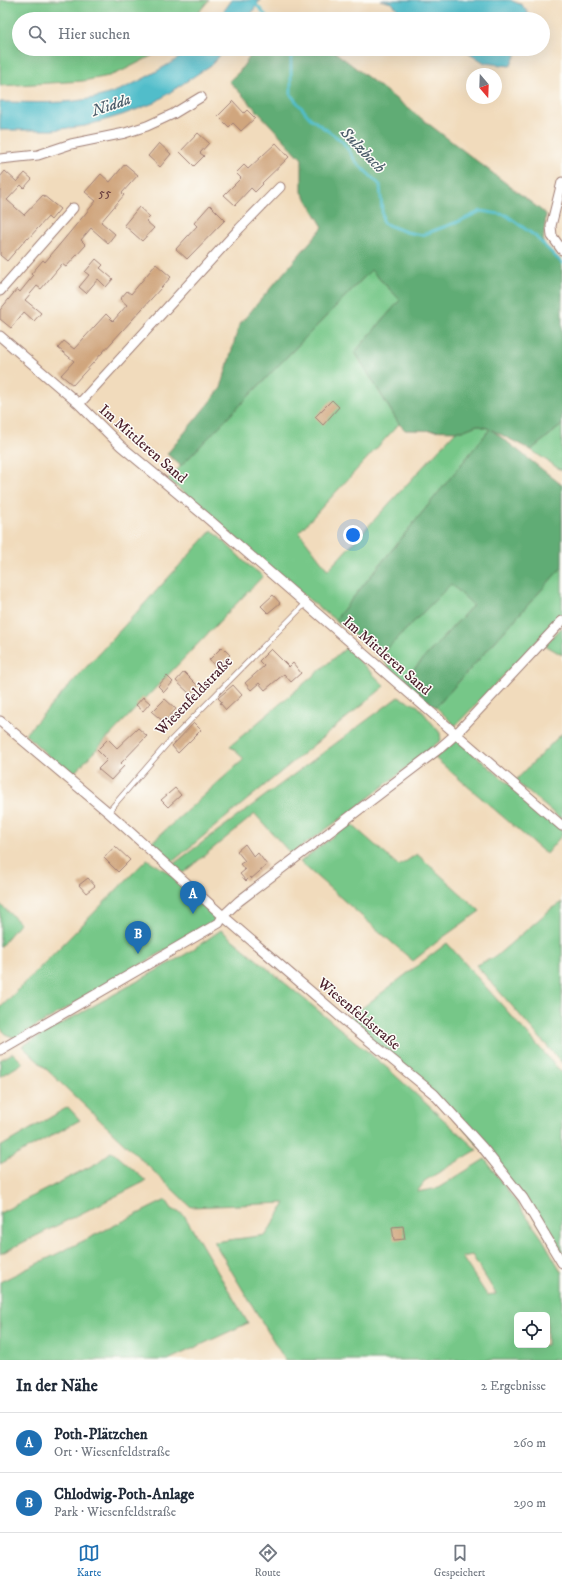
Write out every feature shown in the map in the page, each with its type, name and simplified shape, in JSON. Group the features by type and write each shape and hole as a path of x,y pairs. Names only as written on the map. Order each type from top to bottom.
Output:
{"street":[{"path":"0,159 38,155 71,144 125,133 147,126 173,114 201,96"},
{"path":"562,182 551,226 552,236 562,250"},
{"name":"Im Mittleren Sand","path":"79,404 240,228 280,187"},
{"path":"0,292 73,208"},
{"name":"Im Mittleren Sand","path":"0,336 79,404 121,446 210,520 562,826"},
{"path":"0,1050 219,923 223,916 239,901 440,748 456,734 562,621"},
{"name":"Wiesenfeldstraße","path":"0,721 108,812 223,916 345,1021 434,1094 483,1148 523,1198 562,1263"}],"lane":[{"name":"Wiesenfeldstraße","path":"108,812 167,744 305,604"}],"green space":[{"path":"0,0 209,0 199,12 12,12 12,56 151,56 109,76 83,81 0,86"},
{"path":"250,56 340,56 546,214 543,244 562,265 562,425 531,450 492,430 562,485 562,567 436,707 401,683 473,605 451,584 380,656 335,620 490,429 477,425 462,431 405,430 399,424 355,352 400,300 371,270 181,466 167,454 221,388 239,325 323,227 302,192 302,159 229,81 239,72"},
{"path":"371,270 400,300 355,352 399,424 299,532 328,570 456,431 462,431 477,425 490,429 335,620 267,566 168,479"},
{"path":"562,425 562,471 531,450"},
{"path":"212,530 247,564 263,576 72,775 54,761 25,734"},
{"path":"562,567 562,615 455,726 436,707"},
{"path":"451,583 474,604 401,683 380,656"},
{"path":"562,627 562,655 545,645"},
{"path":"346,648 385,686 172,862 172,865 151,843 244,759 230,746"},
{"path":"398,697 418,706 440,733 441,740 356,808 291,854 255,814 183,873 172,865"},
{"path":"562,733 562,820 515,781"},
{"path":"457,740 562,829 562,835 546,854 435,758"},
{"path":"350,823 399,866 417,854 480,911 413,961 300,862"},
{"path":"147,859 183,882 218,914 217,920 16,1038 7,1035 0,1028 0,1008"},
{"path":"562,902 562,1063 476,965 495,957 552,908"},
{"path":"0,904 20,923 0,947"},
{"path":"221,930 385,1066 477,1150 426,1180 417,1192 438,1188 485,1159 542,1238 562,1273 562,1360 285,1360 214,1242 266,1235 285,1203 191,1207 22,1046 186,954","holes":["472,1255 496,1294 487,1295 462,1257"]},
{"path":"447,943 562,1073 562,1263 523,1198 434,1094 345,1021"},
{"path":"13,1053 23,1063 0,1077 0,1060"},
{"path":"68,1107 80,1120 0,1164 0,1147"},
{"path":"112,1151 146,1181 0,1254 0,1213 97,1163"},
{"path":"166,1200 172,1209 184,1215 248,1323 168,1360 0,1360 0,1282"}],"water":[{"path":"232,0 260,0 252,12 223,12"},
{"path":"380,0 510,0 522,5 527,12 400,12 392,3"},
{"name":"Nidda","path":"182,56 219,56 211,65 154,103 122,115 85,126 53,130 0,130 0,102 37,103 86,100 110,94 133,84"},
{"path":"474,56 515,56 510,66 485,63"}],"building":[{"path":"233,101 244,113 247,110 255,118 241,131 233,123 229,127 218,116"},
{"path":"198,133 209,143 200,153 204,156 194,166 180,152"},
{"path":"159,143 171,154 160,167 148,156"},
{"path":"276,143 289,157 262,183 263,184 255,192 251,188 235,205 224,195 241,178 236,173 244,165 248,169"},
{"path":"125,164 138,175 122,193 124,195 101,222 115,234 108,243 91,228 81,240 86,245 66,267 62,264 41,289 37,286 25,300 41,313 34,321 24,312 11,328 0,319 0,310 17,289 20,292 33,276 31,274 43,260 45,262 96,201 85,192 101,174 110,182"},
{"path":"5,171 17,182 25,173 32,179 24,188 21,185 7,200 24,215 43,195 60,209 51,220 48,217 7,261 0,255 0,177"},
{"path":"210,205 225,220 187,259 176,249 197,226 194,223"},
{"path":"139,207 150,217 146,221 154,228 142,241 124,225"},
{"path":"96,259 103,265 100,268 113,279 106,287 98,279 86,293 79,287 89,275 85,272"},
{"path":"156,264 171,277 73,385 61,375 74,361 58,348 64,341 74,349 106,314 113,321 127,305 120,299 127,291 131,294"},
{"path":"332,400 339,407 323,425 315,417"},
{"path":"273,595 280,603 268,613 261,606"},
{"path":"222,647 230,655 217,667 209,660"},
{"path":"271,649 289,667 293,663 301,673 291,682 284,674 265,690 259,683 251,690 245,683 264,666 259,661"},
{"path":"184,672 198,686 190,694 176,681"},
{"path":"167,676 173,682 164,692 158,686"},
{"path":"233,685 242,695 226,710 218,698"},
{"path":"143,697 150,703 143,711 136,705"},
{"path":"165,699 176,709 164,722 152,712"},
{"path":"194,723 201,730 178,753 172,746"},
{"path":"138,728 147,736 121,763 124,766 111,780 98,769 107,760 97,750 108,739 117,748"},
{"path":"175,788 181,795 168,807 161,800"},
{"path":"245,844 254,857 258,853 267,865 251,879 250,877 246,881 240,874 245,870 240,864 245,861 237,851"},
{"path":"115,846 130,860 118,872 104,858"},
{"path":"88,878 95,886 86,893 79,885"},
{"path":"403,1226 405,1239 394,1240 392,1227"}],"waterway":[{"name":"Sulzbach","path":"252,0 263,12"},
{"name":"Sulzbach","path":"291,56 291,95 310,118 342,141 357,163 380,185 383,223 406,232 422,235 460,221 481,211 506,215 535,236 562,263"}],"place":[{"name":"Poth-Plätzchen","path":"193,914"},
{"name":"Chlodwig-Poth-Anlage","path":"138,954"}]}
